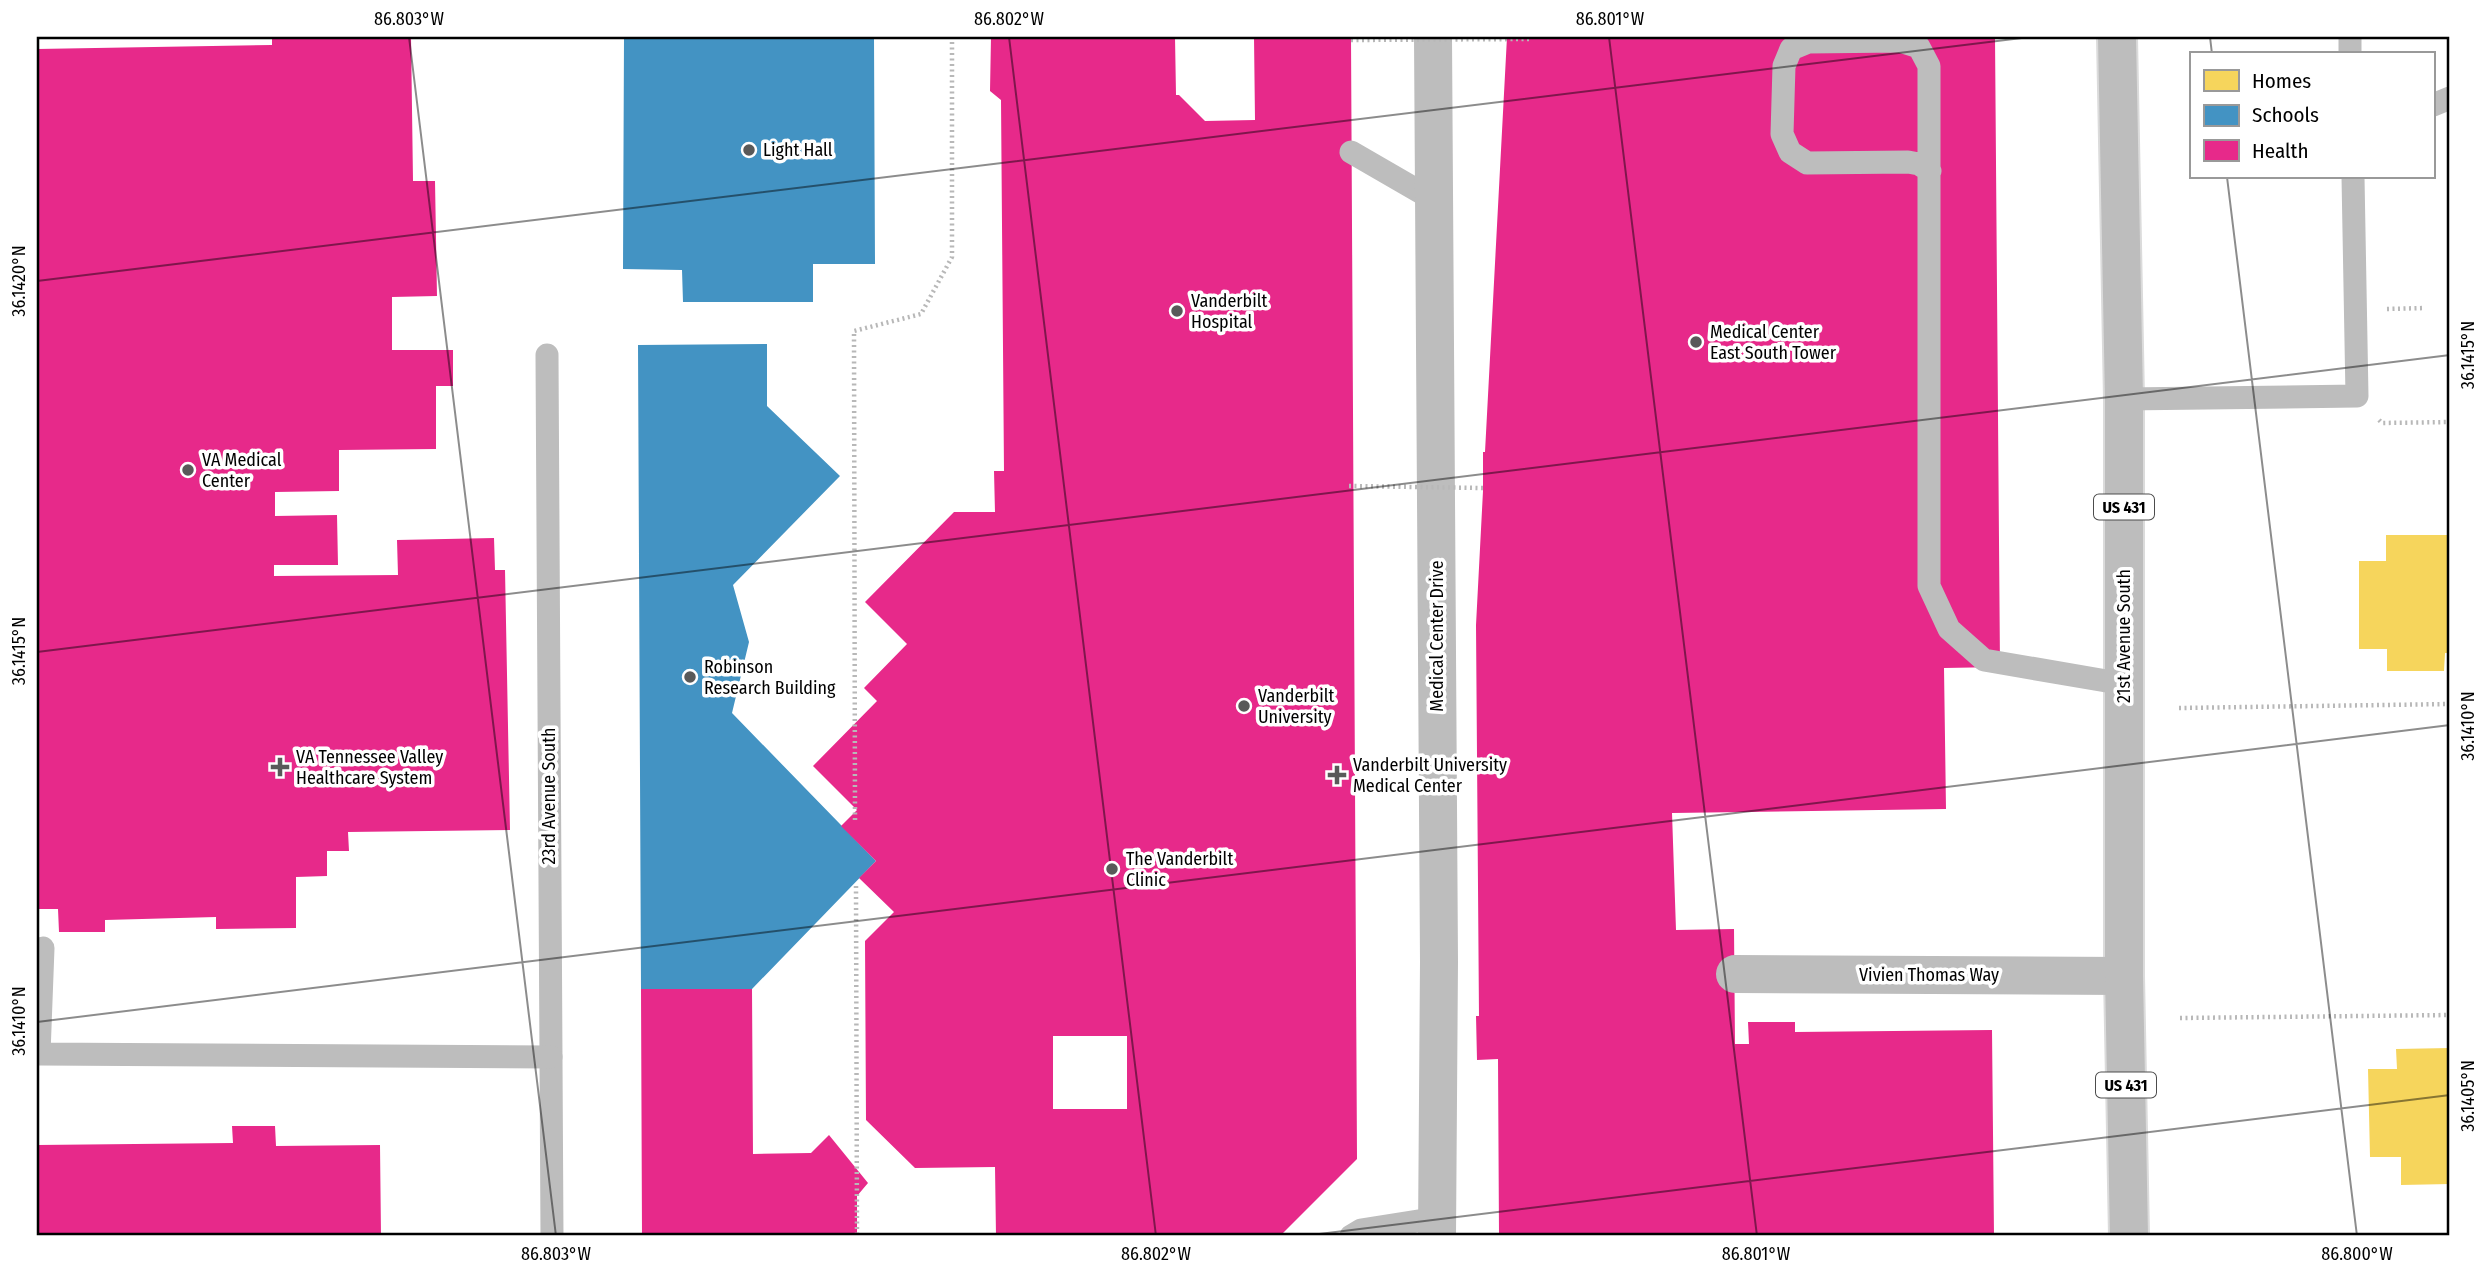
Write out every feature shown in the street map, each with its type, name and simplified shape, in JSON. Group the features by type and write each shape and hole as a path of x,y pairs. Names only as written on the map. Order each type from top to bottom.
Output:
{"street":[{"name":"Medical Center Drive","path":"1433,37 1439,961 1437,1227"},
{"name":"21st Avenue South","path":"2117,37 2124,399 2124,976 2129,1236"},
{"name":"Vivien Thomas Way","path":"1735,974 2124,976"}],"lane":[{"path":"1930,171 1919,164 1908,162 1807,163 1790,152 1782,134 1784,66 1791,49 1808,42 1900,41 1919,47 1929,66 1930,171 1929,586 1949,628 1984,660 2124,684"},
{"path":"1351,152 1434,200"},
{"path":"2124,399 2357,396 2353,178"},
{"name":"23rd Avenue South","path":"547,355 552,1236"},
{"path":"43,948 39,1054 551,1057"},
{"path":"1351,1236 1362,1230 1437,1227"}],"path":[{"path":"855,820 854,331 920,314 952,257 952,37"},
{"path":"1351,40 1529,39"},
{"path":"2357,396 2382,423 2450,422"},
{"path":"1349,486 1483,488"},
{"path":"2179,708 2450,704"},
{"path":"856,886 857,1236"},
{"path":"2180,1018 2450,1015"}],"building: Homes":[{"path":"2386,535 2450,535 2450,653 2445,653 2444,671 2387,671 2387,649 2359,649 2359,561 2386,561"},
{"path":"2450,1048 2450,1184 2401,1185 2401,1157 2370,1157 2368,1069 2397,1069 2396,1049"}],"building: Schools":[{"name":"Light Hall","path":"624,37 874,37 875,264 813,264 813,302 683,302 682,270 623,269"},
{"name":"Robinson Research Building","path":"767,344 767,406 840,476 733,585 749,642 732,713 876,861 752,989 641,989 638,345"}],"building: Health":[{"name":"VA Medical Center","path":"272,37 411,37 413,181 435,181 437,296 392,297 392,350 453,350 453,386 436,386 436,449 339,450 339,491 275,492 275,516 337,515 338,565 274,565 274,576 398,575 397,540 494,538 495,570 505,570 510,830 348,832 349,851 327,851 327,876 296,877 296,928 216,929 216,917 105,920 105,932 59,932 58,909 37,909 37,49 272,45"},
{"path":"991,37 1175,37 1176,95 1205,121 1255,120 1254,37 1351,37 1357,1159 1280,1236 996,1236 995,1167 915,1168 866,1120 865,941 894,912 859,878 876,861 841,826 857,810 813,766 877,701 864,688 907,644 865,602 954,512 995,512 994,471 1004,471 1001,100 990,91","holes":["1053,1036 1127,1036 1127,1109 1053,1109"]},
{"path":"1507,37 1995,37 2000,667 1944,668 1946,809 1672,813 1676,930 1734,929 1735,1044 1749,1044 1748,1022 1795,1022 1795,1032 1992,1030 1994,1236 1499,1236 1498,1059 1477,1060 1476,1016 1479,1016 1476,625 1483,452"},
{"path":"641,989 752,989 753,1154 811,1153 829,1135 868,1183 857,1196 857,1236 642,1236"},
{"path":"232,1126 275,1126 276,1146 380,1145 381,1236 37,1236 37,1145 233,1143"}],"place":[{"name":"Light Hall","path":"749,150"},
{"name":"Vanderbilt Hospital","path":"1177,311"},
{"name":"Medical Center East South Tower","path":"1696,342"},
{"name":"VA Medical Center","path":"188,470"},
{"name":"Robinson Research Building","path":"690,677"},
{"name":"Vanderbilt University","path":"1244,706"},
{"name":"VA Tennessee Valley Healthcare System","path":"280,767"},
{"name":"Vanderbilt University Medical Center","path":"1337,775"},
{"name":"The Vanderbilt Clinic","path":"1112,869"}]}
